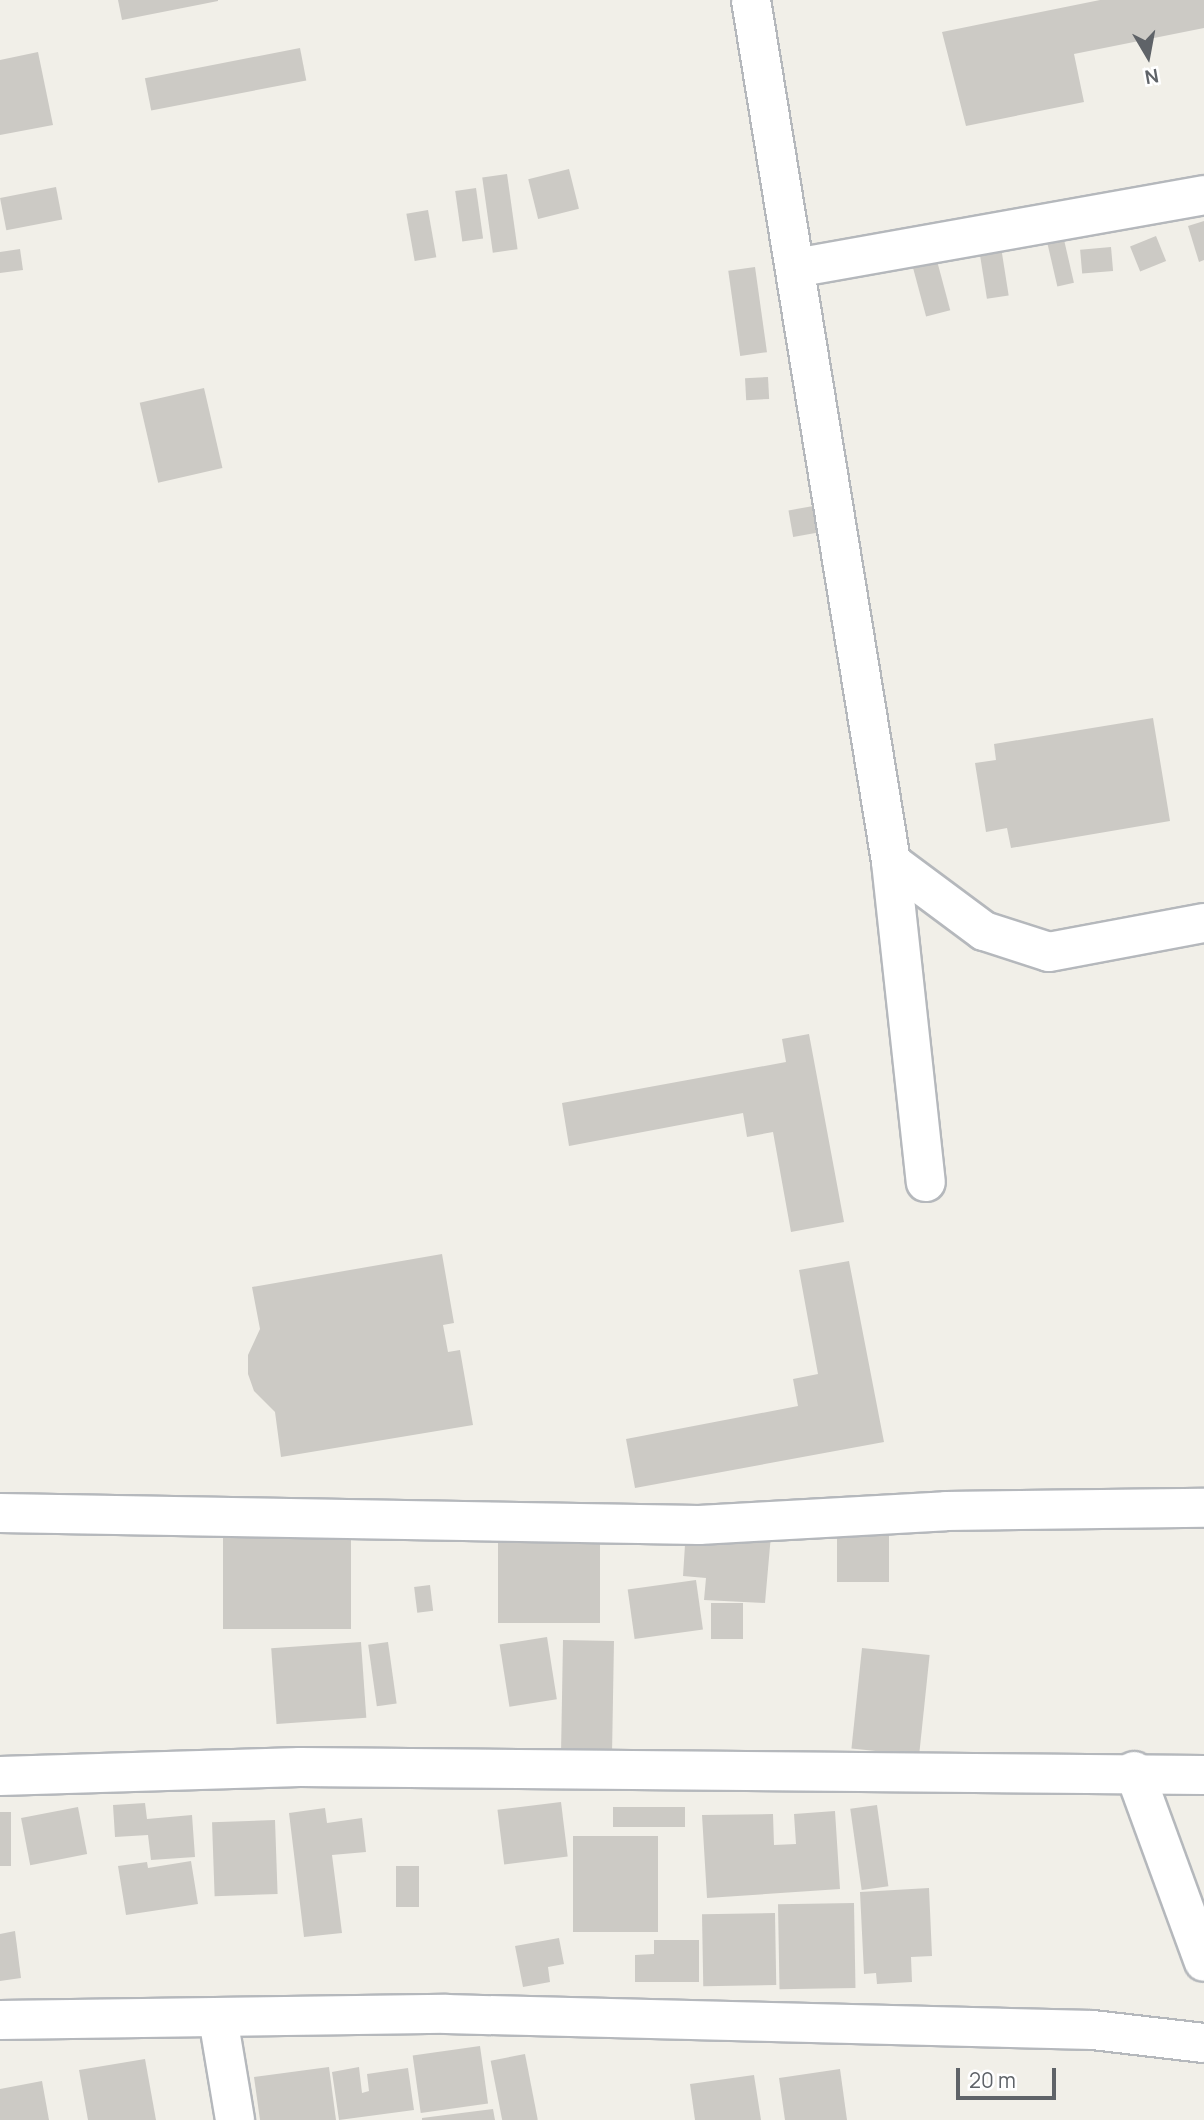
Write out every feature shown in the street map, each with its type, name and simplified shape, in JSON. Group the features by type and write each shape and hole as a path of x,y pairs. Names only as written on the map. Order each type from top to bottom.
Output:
{"street":[{"path":"751,0 891,862 926,1182"},
{"path":"794,268 1204,195"},
{"path":"891,862 984,931 1048,952 1204,923"},
{"path":"0,1513 699,1525 946,1511 1204,1508"},
{"path":"0,1776 300,1767 1134,1772 1204,1775"},
{"path":"1134,1772 1204,1962"},
{"path":"0,2020 446,2014 1079,2029 1204,2043"},
{"path":"218,2018 235,2120"}],"building":[{"path":"118,0 218,0 218,1 122,20"},
{"path":"1100,0 1204,0 1204,28 1074,54 1084,102 966,126 942,32"},
{"path":"300,48 306,80 151,111 145,78"},
{"path":"38,52 53,125 0,135 0,60"},
{"path":"569,169 579,209 538,219 528,179"},
{"path":"507,174 518,249 493,253 482,177"},
{"path":"56,187 62,219 6,230 0,198"},
{"path":"476,188 483,239 462,241 455,191"},
{"path":"428,210 436,257 415,261 406,214"},
{"path":"1204,221 1204,260 1199,262 1188,226"},
{"path":"1062,231 1074,283 1057,286 1045,235"},
{"path":"1156,236 1166,261 1140,272 1130,246"},
{"path":"1001,247 1009,295 987,299 979,250"},
{"path":"1111,247 1113,271 1082,274 1080,250"},
{"path":"20,249 23,270 0,273 0,252"},
{"path":"936,257 950,310 926,317 912,263"},
{"path":"755,267 767,352 740,356 728,271"},
{"path":"768,377 769,399 746,400 745,378"},
{"path":"204,388 222,468 158,483 140,403"},
{"path":"819,505 824,532 793,537 788,510"},
{"path":"1153,718 1170,821 1011,848 1007,828 986,832 975,763 996,760 994,744"},
{"path":"809,1034 844,1222 791,1232 773,1132 747,1137 743,1113 569,1146 562,1103 786,1062 782,1039"},
{"path":"442,1254 454,1323 443,1325 448,1352 460,1350 473,1425 281,1457 275,1412 254,1391 248,1374 248,1355 260,1329 252,1287"},
{"path":"849,1261 884,1442 635,1488 626,1439 798,1406 793,1379 818,1374 799,1270"},
{"path":"686,1529 771,1535 765,1603 704,1600 706,1578 683,1576"},
{"path":"498,1530 600,1530 600,1623 498,1623"},
{"path":"223,1531 351,1531 351,1629 223,1629"},
{"path":"837,1534 889,1534 889,1582 837,1582"},
{"path":"696,1580 703,1630 635,1639 628,1590"},
{"path":"430,1585 433,1611 417,1613 414,1587"},
{"path":"711,1603 743,1603 743,1639 711,1639"},
{"path":"547,1637 557,1699 509,1707 500,1645"},
{"path":"563,1640 614,1641 612,1751 561,1750"},
{"path":"361,1642 366,1718 277,1724 271,1648"},
{"path":"388,1642 397,1703 377,1706 368,1645"},
{"path":"862,1648 930,1655 919,1756 851,1748"},
{"path":"561,1802 568,1857 504,1864 497,1810"},
{"path":"145,1803 147,1819 192,1815 195,1857 151,1860 148,1835 115,1837 113,1805"},
{"path":"877,1805 888,1886 862,1890 850,1809"},
{"path":"78,1807 87,1854 30,1865 21,1818"},
{"path":"613,1807 685,1807 685,1827 613,1827"},
{"path":"325,1808 327,1823 362,1818 366,1852 332,1855 342,1933 304,1937 289,1813"},
{"path":"835,1811 840,1889 707,1898 702,1815 773,1814 774,1845 796,1844 794,1814"},
{"path":"0,1812 11,1812 11,1866 0,1866"},
{"path":"275,1820 278,1894 215,1896 212,1822"},
{"path":"573,1836 658,1836 658,1932 573,1932"},
{"path":"191,1861 198,1904 126,1915 118,1866 147,1862 148,1868"},
{"path":"396,1866 419,1866 419,1907 396,1907"},
{"path":"929,1888 932,1956 911,1957 912,1982 877,1984 876,1973 864,1974 860,1892"},
{"path":"854,1903 855,1988 779,1989 778,1904"},
{"path":"775,1913 776,1985 703,1986 702,1914"},
{"path":"15,1931 21,1978 0,1981 0,1934"},
{"path":"559,1938 564,1964 548,1967 550,1982 523,1987 515,1946"},
{"path":"654,1940 699,1940 699,1982 635,1982 635,1955 654,1954"},
{"path":"480,2046 488,2103 421,2113 413,2055"},
{"path":"525,2054 538,2120 502,2120 491,2061"},
{"path":"145,2059 156,2120 88,2120 79,2070"},
{"path":"329,2067 336,2120 260,2120 254,2077"},
{"path":"359,2067 362,2093 369,2091 367,2074 408,2068 414,2110 339,2120 332,2072"},
{"path":"840,2069 847,2120 785,2120 779,2078"},
{"path":"754,2075 761,2120 695,2120 690,2084"},
{"path":"42,2081 49,2120 0,2120 0,2089"},
{"path":"493,2109 495,2120 422,2120 422,2118"}]}
